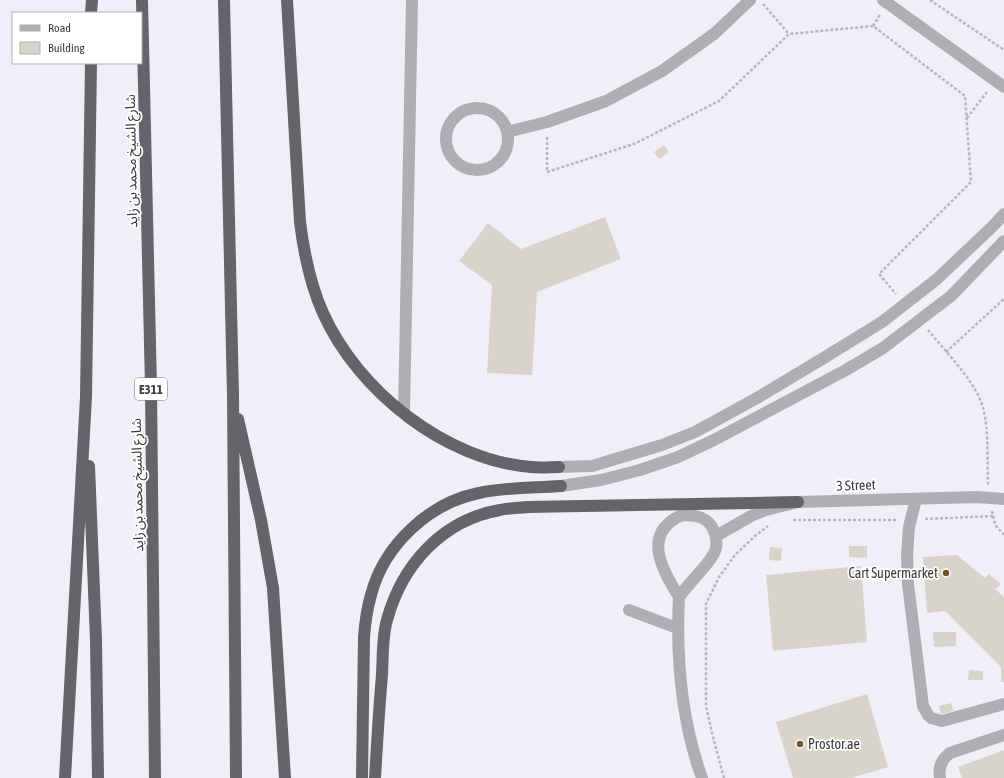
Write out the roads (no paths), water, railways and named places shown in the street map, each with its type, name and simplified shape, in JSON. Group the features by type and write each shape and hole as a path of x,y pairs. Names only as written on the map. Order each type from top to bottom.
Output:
{"highway":[{"path":"92,0 92,12"},
{"name":"شارع الشيخ محمد بن زايد","path":"142,0 151,387 155,778"},
{"path":"224,0 233,395 236,778"},
{"path":"287,0 300,222 304,253 312,284 323,313 338,341 356,367 376,391 424,428 448,442 475,454 502,462 531,467 559,467"},
{"path":"65,778 86,397 91,64"},
{"path":"233,395 261,520 271,576 285,778"},
{"path":"86,397 96,633 98,778"},
{"path":"362,778 364,637 366,615 376,580 390,554 403,537 420,522 438,509 457,500 478,493 500,490 561,486"},
{"path":"375,778 386,622 395,595 408,570 426,548 448,531 473,517 500,510 528,507 798,502"}],"street":[{"path":"404,413 412,0"},
{"path":"507,132 547,122 606,101 662,71 714,34 750,0"},
{"path":"883,0 1004,86"},
{"path":"475,108 486,109 496,114 503,122 507,132 508,143 505,154 489,169 478,171 468,170 458,165 450,157 446,147 445,136 448,125 455,116 464,110 475,108"},
{"path":"559,467 592,466 662,445 695,432 756,398 822,360 882,322 937,279 1004,214"},
{"path":"561,486 601,480 640,470 678,457 714,440 846,370 883,348 951,296 1004,241"},
{"name":"3 Street","path":"716,536 753,515 798,502 988,497 1004,499"},
{"path":"916,499 911,520 907,555 908,584 923,706 925,711 931,718 942,721 1004,704"},
{"path":"678,597 714,555 717,545 716,536 711,525 702,518 692,515 682,515 672,520 665,527 660,536 658,547 659,557 668,580 678,597 677,628 679,669 684,710 696,763 702,778"},
{"path":"629,610 677,628"},
{"path":"940,778 939,769 941,763 950,753 1004,735"}],"place":[{"name":"Cart Supermarket","path":"946,573"},
{"name":"Prostor.ae","path":"800,744"}]}
